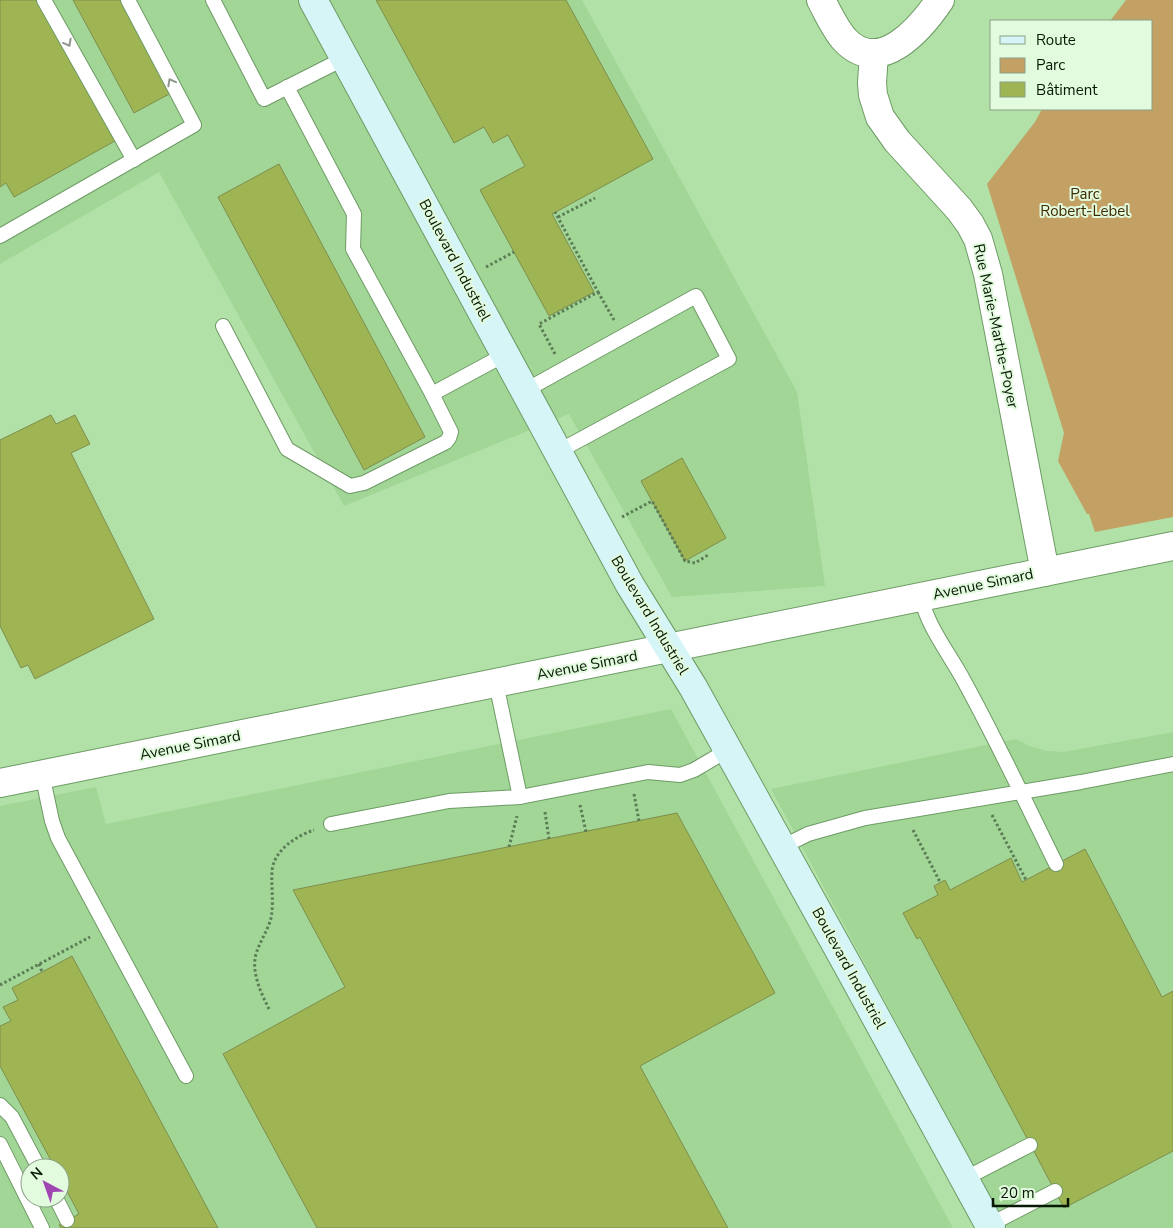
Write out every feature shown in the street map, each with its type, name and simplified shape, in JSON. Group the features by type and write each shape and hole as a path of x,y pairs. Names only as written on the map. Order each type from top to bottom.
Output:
{"street":[{"name":"Boulevard Industriel","path":"313,0 630,585 728,750 990,1227"},
{"path":"821,0 844,39 857,50 874,53 899,44 912,36 940,0"},
{"name":"Rue Marie-Marthe-Poyer","path":"874,53 872,83 880,116 897,141 959,209 978,238 988,274 1045,572"},
{"name":"Avenue Simard","path":"0,783 1173,546"}],"lane":[{"path":"44,0 134,160"},
{"path":"0,236 194,125 128,0"},
{"path":"213,0 264,99 345,58"},
{"path":"223,326 288,449 350,486 364,483 446,442 449,438 451,432 432,394 353,249 354,214 287,87"},
{"path":"526,390 696,296 730,359 559,451"},
{"path":"432,394 506,354"},
{"path":"921,597 927,618 964,680 1056,864"},
{"path":"496,683 520,797"},
{"path":"331,824 449,801 520,797 648,772 680,775 694,770 728,750"},
{"path":"782,847 808,834 851,821 1173,764"},
{"path":"42,774 52,821 62,846 186,1076"},
{"path":"0,1105 12,1117 35,1158"},
{"path":"0,1144 42,1228"},
{"path":"964,1179 1030,1144"},
{"path":"990,1227 1055,1191"},
{"path":"61,1208 68,1220"}],"path":[{"path":"558,217 594,198"},
{"path":"555,212 623,337"},
{"path":"484,268 514,252"},
{"path":"563,370 539,324 598,292"},
{"path":"620,518 652,501 685,561 695,562 708,555"},
{"path":"636,806 639,821"},
{"path":"583,816 586,832"},
{"path":"269,1009 255,973 255,956 270,919 274,861 291,842 307,833 331,824"},
{"path":"546,824 549,839"},
{"path":"997,827 1026,880"},
{"path":"510,847 514,829"},
{"path":"918,841 940,882"},
{"path":"0,985 95,934"},
{"path":"38,964 42,972"}],"shaded area":[{"path":"0,0 582,0 797,392 825,586 672,597 569,414 344,506 159,172 0,264"},
{"path":"671,709 953,1228 0,1228 0,806 96,787 106,824"},
{"path":"1173,732 1173,1228 1007,1228 771,789 1016,739 1047,751 1064,752"}],"green space":[{"name":"Parc Robert-Lebel","path":"1126,0 1173,0 1173,517 1095,532 1089,514 1087,514 1058,461 1064,433 987,184 1035,122 1041,110 1153,110 1153,20 1111,20"}],"building":[{"path":"0,0 36,0 115,141 14,197 6,183 0,187"},
{"path":"73,0 120,0 171,93 134,113"},
{"path":"376,0 566,0 653,159 552,214 594,292 549,316 480,190 525,166 508,135 493,143 484,127 454,143"},
{"path":"279,164 425,437 364,470 218,197"},
{"path":"51,415 56,424 75,415 90,444 71,453 154,619 35,679 28,665 21,668 0,626 0,440"},
{"path":"682,458 726,538 685,561 641,481"},
{"path":"677,813 775,993 640,1066 728,1228 317,1228 223,1054 345,987 293,890"},
{"path":"1085,849 1162,997 1173,991 1173,1151 1064,1208 920,937 917,939 903,913 938,895 934,886 945,880 950,890 1011,858 1022,882"},
{"path":"72,956 218,1228 61,1228 59,1225 79,1214 70,1197 70,1158 50,1158 0,1066 0,1026 11,1021 3,1007 18,1000 12,988"}]}
